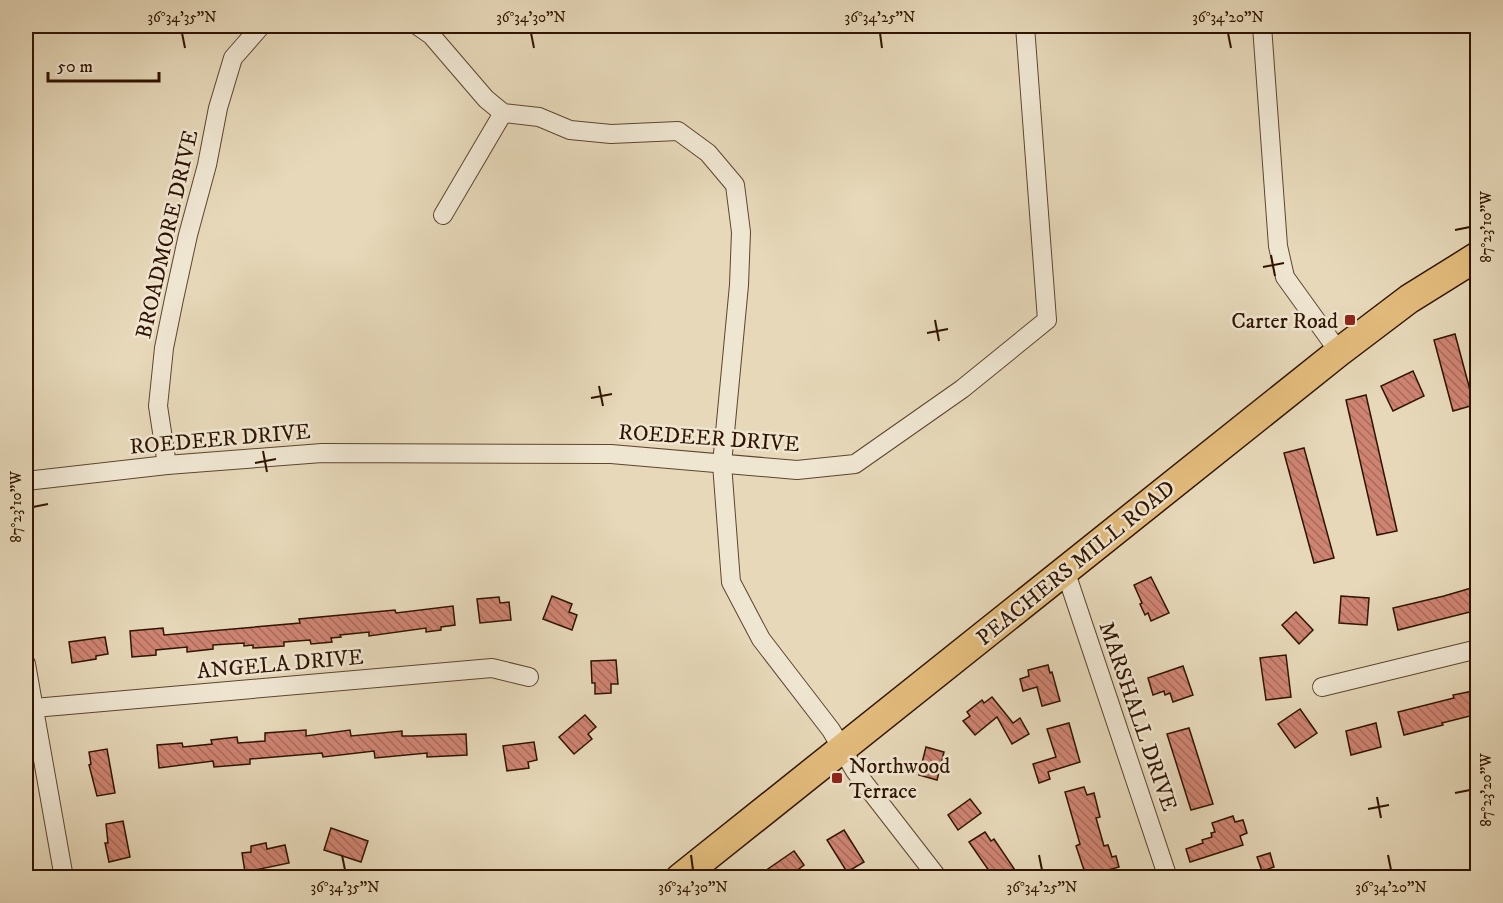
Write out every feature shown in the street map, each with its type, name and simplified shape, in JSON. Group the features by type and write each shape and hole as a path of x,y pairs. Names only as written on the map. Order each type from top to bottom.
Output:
{"main road":[{"name":"PEACHERS MILL ROAD","path":"680,878 1339,352 1408,299 1478,256"}],"street":[{"name":"BROADMORE DRIVE","path":"167,465 158,406 164,348 178,278 207,165 218,108 233,58 261,26"},
{"path":"418,26 431,35 479,91 503,113 539,117 570,130 601,133 678,131 708,153 735,184 741,232 739,285 722,464 731,582 760,639 831,730 855,771 938,878"},
{"name":"ROEDEER DRIVE","path":"26,481 167,465 322,453 611,454 797,470 855,464 962,389 1047,320 1025,26"},
{"path":"1262,26 1278,246 1285,277 1339,352"},
{"path":"443,215 503,113"},
{"name":"MARSHALL DRIVE","path":"1065,570 1168,878"},
{"path":"1322,687 1478,649"},
{"path":"26,664 64,878"},
{"name":"ANGELA DRIVE","path":"34,708 492,668 529,677"}],"building":[{"path":"1455,334 1474,405 1453,411 1434,340"},
{"path":"1413,371 1424,396 1393,411 1381,386"},
{"path":"1366,395 1397,531 1377,535 1346,400"},
{"path":"1304,448 1334,558 1314,563 1284,453"},
{"path":"1151,577 1169,613 1151,621 1148,613 1145,615 1134,585"},
{"path":"1478,586 1478,610 1398,630 1393,608"},
{"path":"552,596 572,604 569,612 577,615 572,630 543,619"},
{"path":"1341,596 1369,598 1367,625 1339,623"},
{"path":"499,597 500,603 509,602 511,620 480,623 477,599"},
{"path":"453,606 455,625 441,627 441,630 426,632 426,628 369,636 369,632 340,635 341,637 331,638 332,642 311,644 310,640 284,642 284,646 253,648 253,645 244,646 244,643 213,645 213,649 187,652 187,647 156,650 156,655 132,657 130,631 163,628 164,635 300,623 299,619 395,610 396,613"},
{"path":"1296,612 1313,630 1299,644 1282,625"},
{"path":"105,637 108,654 96,656 96,659 72,663 69,642"},
{"path":"1286,655 1291,697 1266,700 1260,658"},
{"path":"616,660 618,684 611,684 611,693 595,694 591,661"},
{"path":"1048,665 1060,701 1042,706 1037,687 1023,691 1020,679 1029,676 1028,670"},
{"path":"1183,666 1193,695 1173,702 1170,693 1165,695 1164,691 1153,695 1148,678"},
{"path":"1478,690 1478,714 1404,735 1398,712 1454,698 1453,695"},
{"path":"992,697 1013,723 1020,718 1029,734 1012,744 997,717 975,735 963,721 970,716 967,712 982,700 984,703"},
{"path":"1300,709 1317,733 1295,748 1278,724"},
{"path":"585,715 596,727 588,734 592,739 574,754 559,737"},
{"path":"1069,723 1080,762 1048,772 1050,779 1039,783 1033,764 1056,757 1047,729"},
{"path":"1376,723 1381,747 1351,755 1346,731"},
{"path":"1189,728 1213,804 1191,810 1167,734"},
{"path":"306,730 306,736 350,730 351,736 402,731 402,736 466,734 467,755 427,757 427,753 375,758 374,751 323,757 322,753 250,759 250,764 214,767 213,761 159,768 157,745 182,743 183,747 212,744 211,740 237,737 238,743 265,741 265,733"},
{"path":"534,742 537,760 528,762 529,768 507,771 503,746"},
{"path":"926,747 944,752 937,780 919,775"},
{"path":"107,749 115,793 97,796 89,765 91,764 89,752"},
{"path":"1084,787 1087,795 1094,793 1100,817 1096,818 1104,846 1108,845 1112,857 1116,856 1119,867 1086,876 1076,846 1080,844 1065,792"},
{"path":"970,799 981,813 958,830 948,815"},
{"path":"1233,816 1235,822 1243,820 1247,833 1240,836 1243,845 1190,862 1186,849 1212,837 1211,833 1215,832 1212,823"},
{"path":"123,821 130,857 109,862 105,843 108,843 106,824"},
{"path":"331,828 368,841 361,862 324,850"},
{"path":"844,830 864,862 847,872 827,840"},
{"path":"985,832 991,841 994,839 1015,870 1004,878 994,878 969,842"},
{"path":"266,843 267,849 285,845 289,863 245,872 242,853 251,852 251,846"},
{"path":"794,851 804,865 787,878 774,878 768,869"},
{"path":"1270,853 1274,867 1262,871 1257,857"}],"place":[{"name":"Carter Road","path":"1350,320"},
{"name":"Northwood Terrace","path":"837,778"}]}
